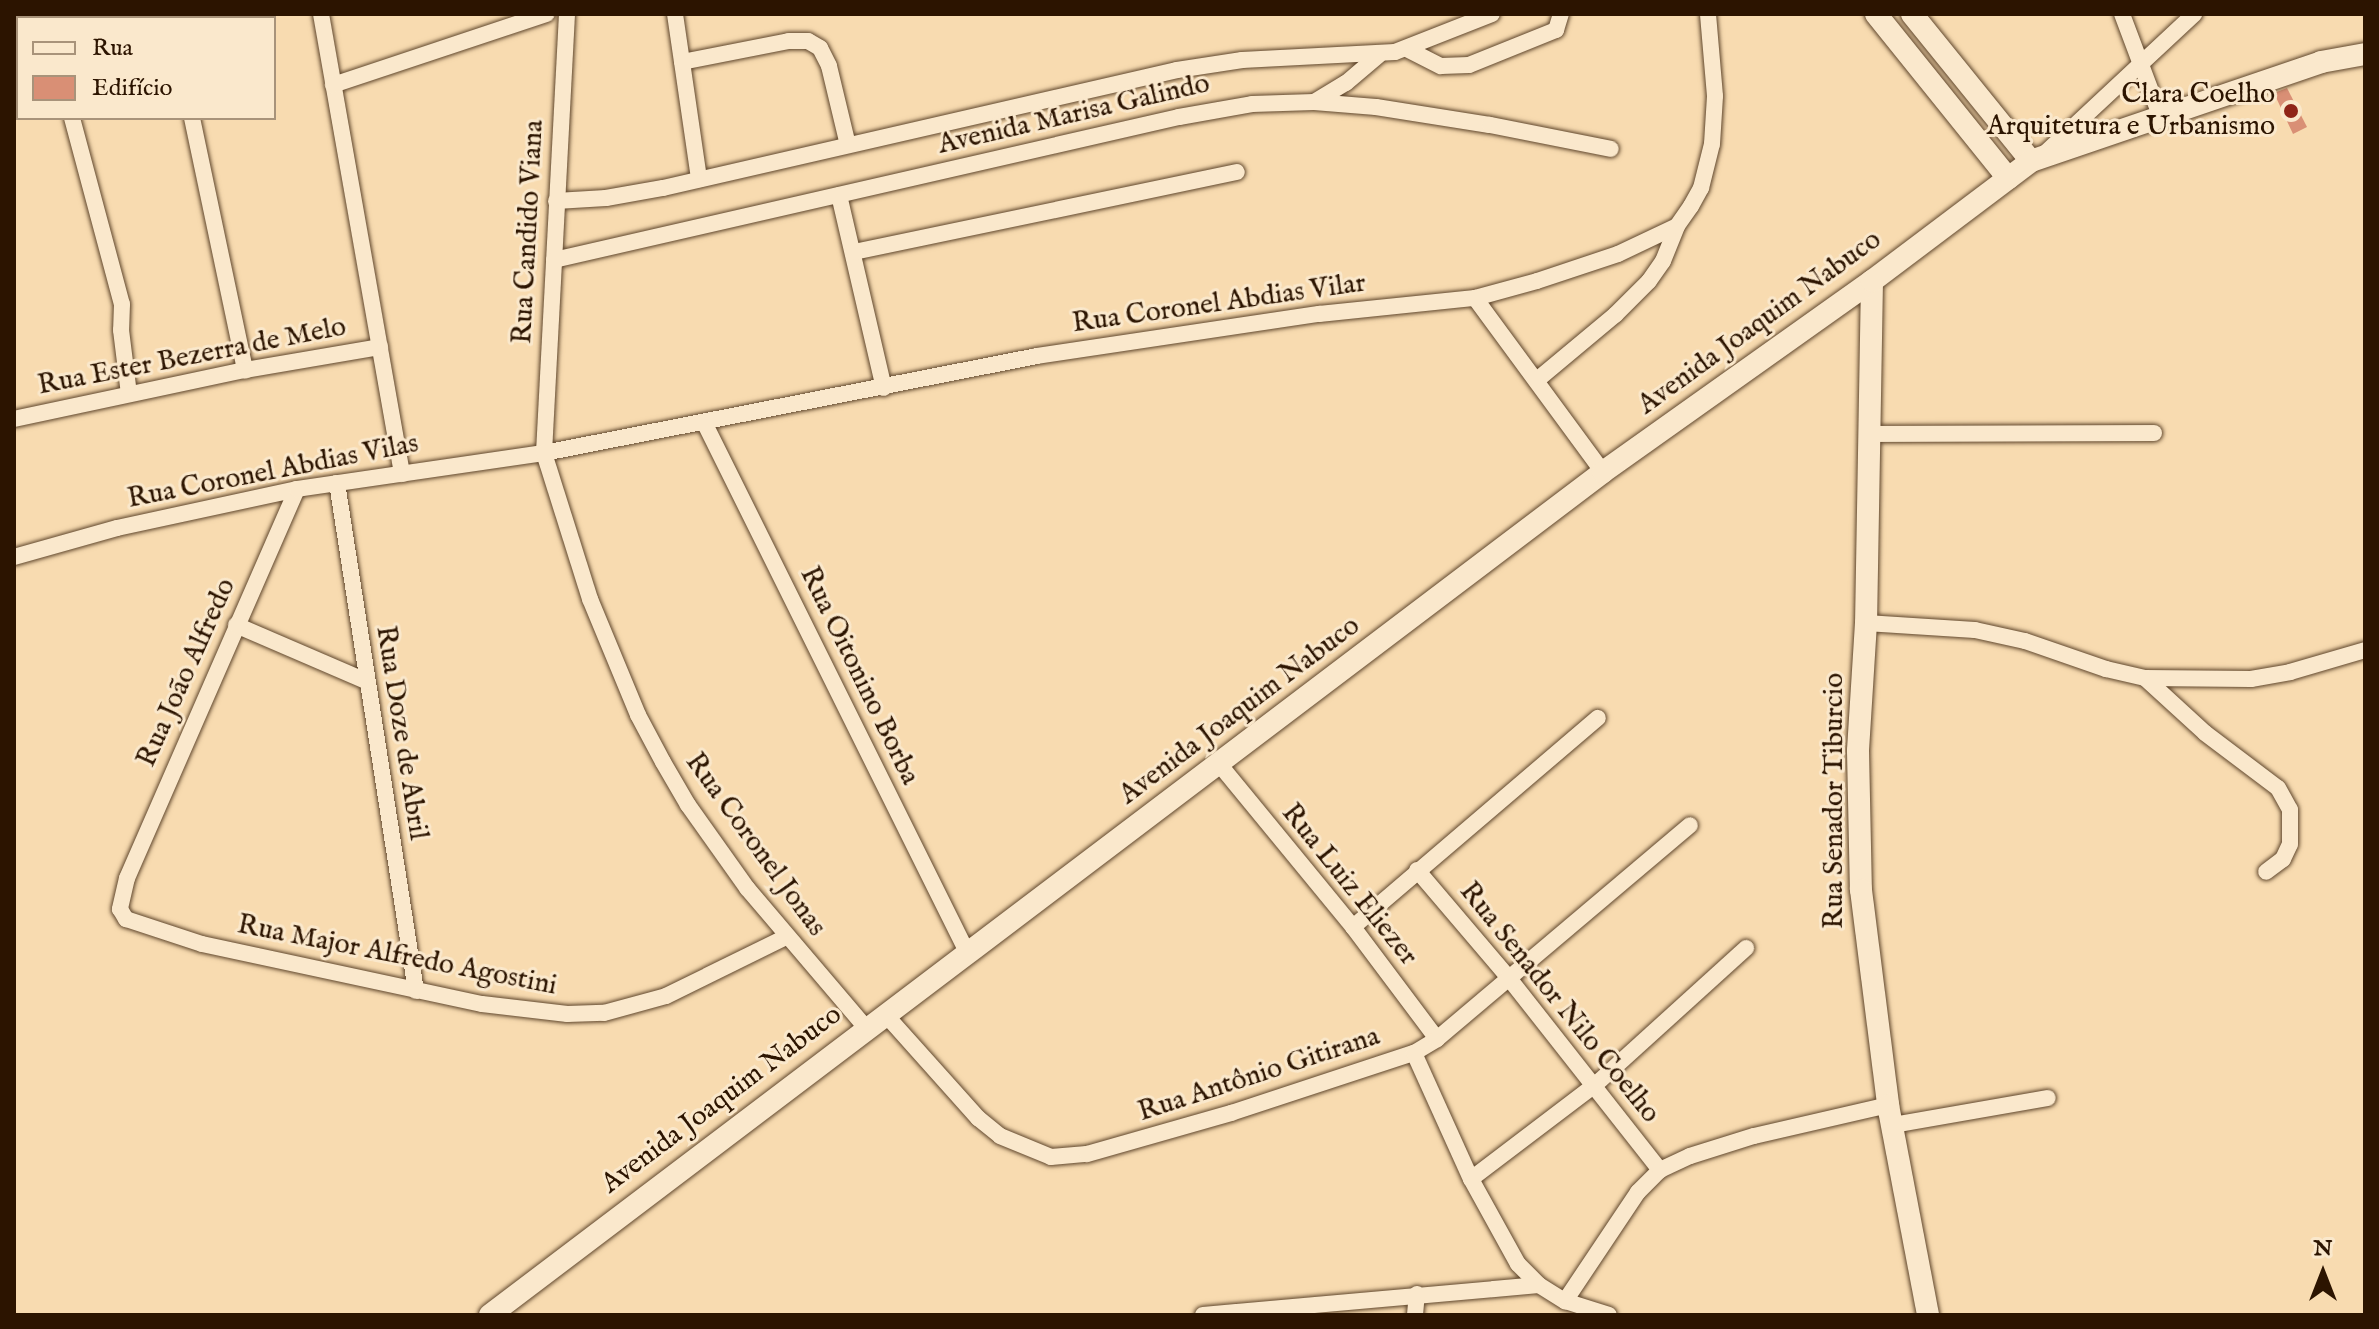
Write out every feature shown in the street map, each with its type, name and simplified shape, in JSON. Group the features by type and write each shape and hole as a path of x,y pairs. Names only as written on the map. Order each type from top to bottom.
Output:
{"street":[{"path":"321,14 402,474"},
{"path":"333,85 546,14"},
{"name":"Rua Candido Viana","path":"544,453 567,14"},
{"path":"675,14 699,179"},
{"name":"Avenida Marisa Galindo","path":"556,201 633,194 1209,65 1269,58 1379,55 1407,49 1492,14"},
{"path":"1407,49 1441,66 1469,65 1556,30 1561,14"},
{"path":"1537,380 1615,315 1649,281 1663,261 1677,226 1701,188 1712,144 1715,96 1708,14"},
{"path":"1876,14 2008,178"},
{"path":"1912,14 2037,158"},
{"path":"2122,14 2143,63 2160,115"},
{"path":"2037,158 2194,14"},
{"path":"682,62 789,41 808,41 820,48 829,66 848,145"},
{"path":"2037,158 2072,149 2160,115 2321,62 2365,54"},
{"path":"1314,102 1346,83 1379,55"},
{"name":"Avenida Marisa Galindo","path":"554,260 1201,112 1252,104 1314,102 1452,118 1611,149"},
{"path":"73,120 122,304 121,330 129,394"},
{"path":"192,120 245,370"},
{"name":"Avenida Joaquim Nabuco","path":"490,1315 1603,472 1872,281 2037,158"},
{"path":"854,252 1237,172"},
{"path":"839,195 884,388"},
{"name":"Rua Coronel Abdias Vilar","path":"544,453 1037,356 1319,314 1475,298 1618,254 1677,226"},
{"name":"Rua Senador Tiburcio","path":"1872,281 1866,623 1858,751 1861,890 1891,1115 1928,1315"},
{"path":"1475,298 1603,472"},
{"name":"Rua Ester Bezerra de Melo","path":"14,419 245,370 380,347"},
{"name":"Rua Oitonino Borba","path":"704,422 967,952"},
{"path":"1871,434 2154,433"},
{"name":"Rua Coronel Abdias Vilas","path":"14,557 130,525 297,489 544,453"},
{"name":"Rua Coronel Jonas","path":"544,453 590,599 638,715 688,805 786,937 866,1028"},
{"name":"Rua Doze de Abril","path":"337,483 416,991"},
{"name":"Rua João Alfredo","path":"127,878 297,489"},
{"path":"1866,623 1975,630 2025,641 2106,669 2145,678 2251,679 2290,672 2365,650"},
{"path":"236,625 366,681"},
{"path":"2145,678 2205,733 2278,788 2290,810 2290,844 2283,859 2266,872"},
{"path":"1353,927 1598,718"},
{"name":"Rua Luiz Eliezer","path":"1220,765 1353,927 1437,1039"},
{"path":"1414,1053 1437,1039 1690,825"},
{"name":"Rua Senador Nilo Coelho","path":"1417,870 1508,977 1660,1170"},
{"name":"Rua Major Alfredo Agostini","path":"127,878 120,909 126,919 142,927 202,944 527,1012 604,1013 678,991 786,937"},
{"path":"1471,1179 1595,1085 1746,948"},
{"name":"Rua Antônio Gitirana","path":"885,1014 978,1118 1000,1136 1051,1157 1087,1154 1176,1130 1414,1053 1471,1179 1500,1237 1518,1264 1539,1285 1565,1301 1609,1315"},
{"path":"1565,1301 1638,1192 1660,1170 1690,1156 1754,1136 1891,1115 2048,1098"},
{"path":"1203,1315 1539,1285"},
{"path":"1415,1315 1417,1294"}],"building":[{"name":"Clara Coelho Arquitetura e Urbanismo","path":"2287,88 2307,127 2293,134 2274,93"}],"place":[{"name":"Clara Coelho Arquitetura e Urbanismo","path":"2291,111"}]}
